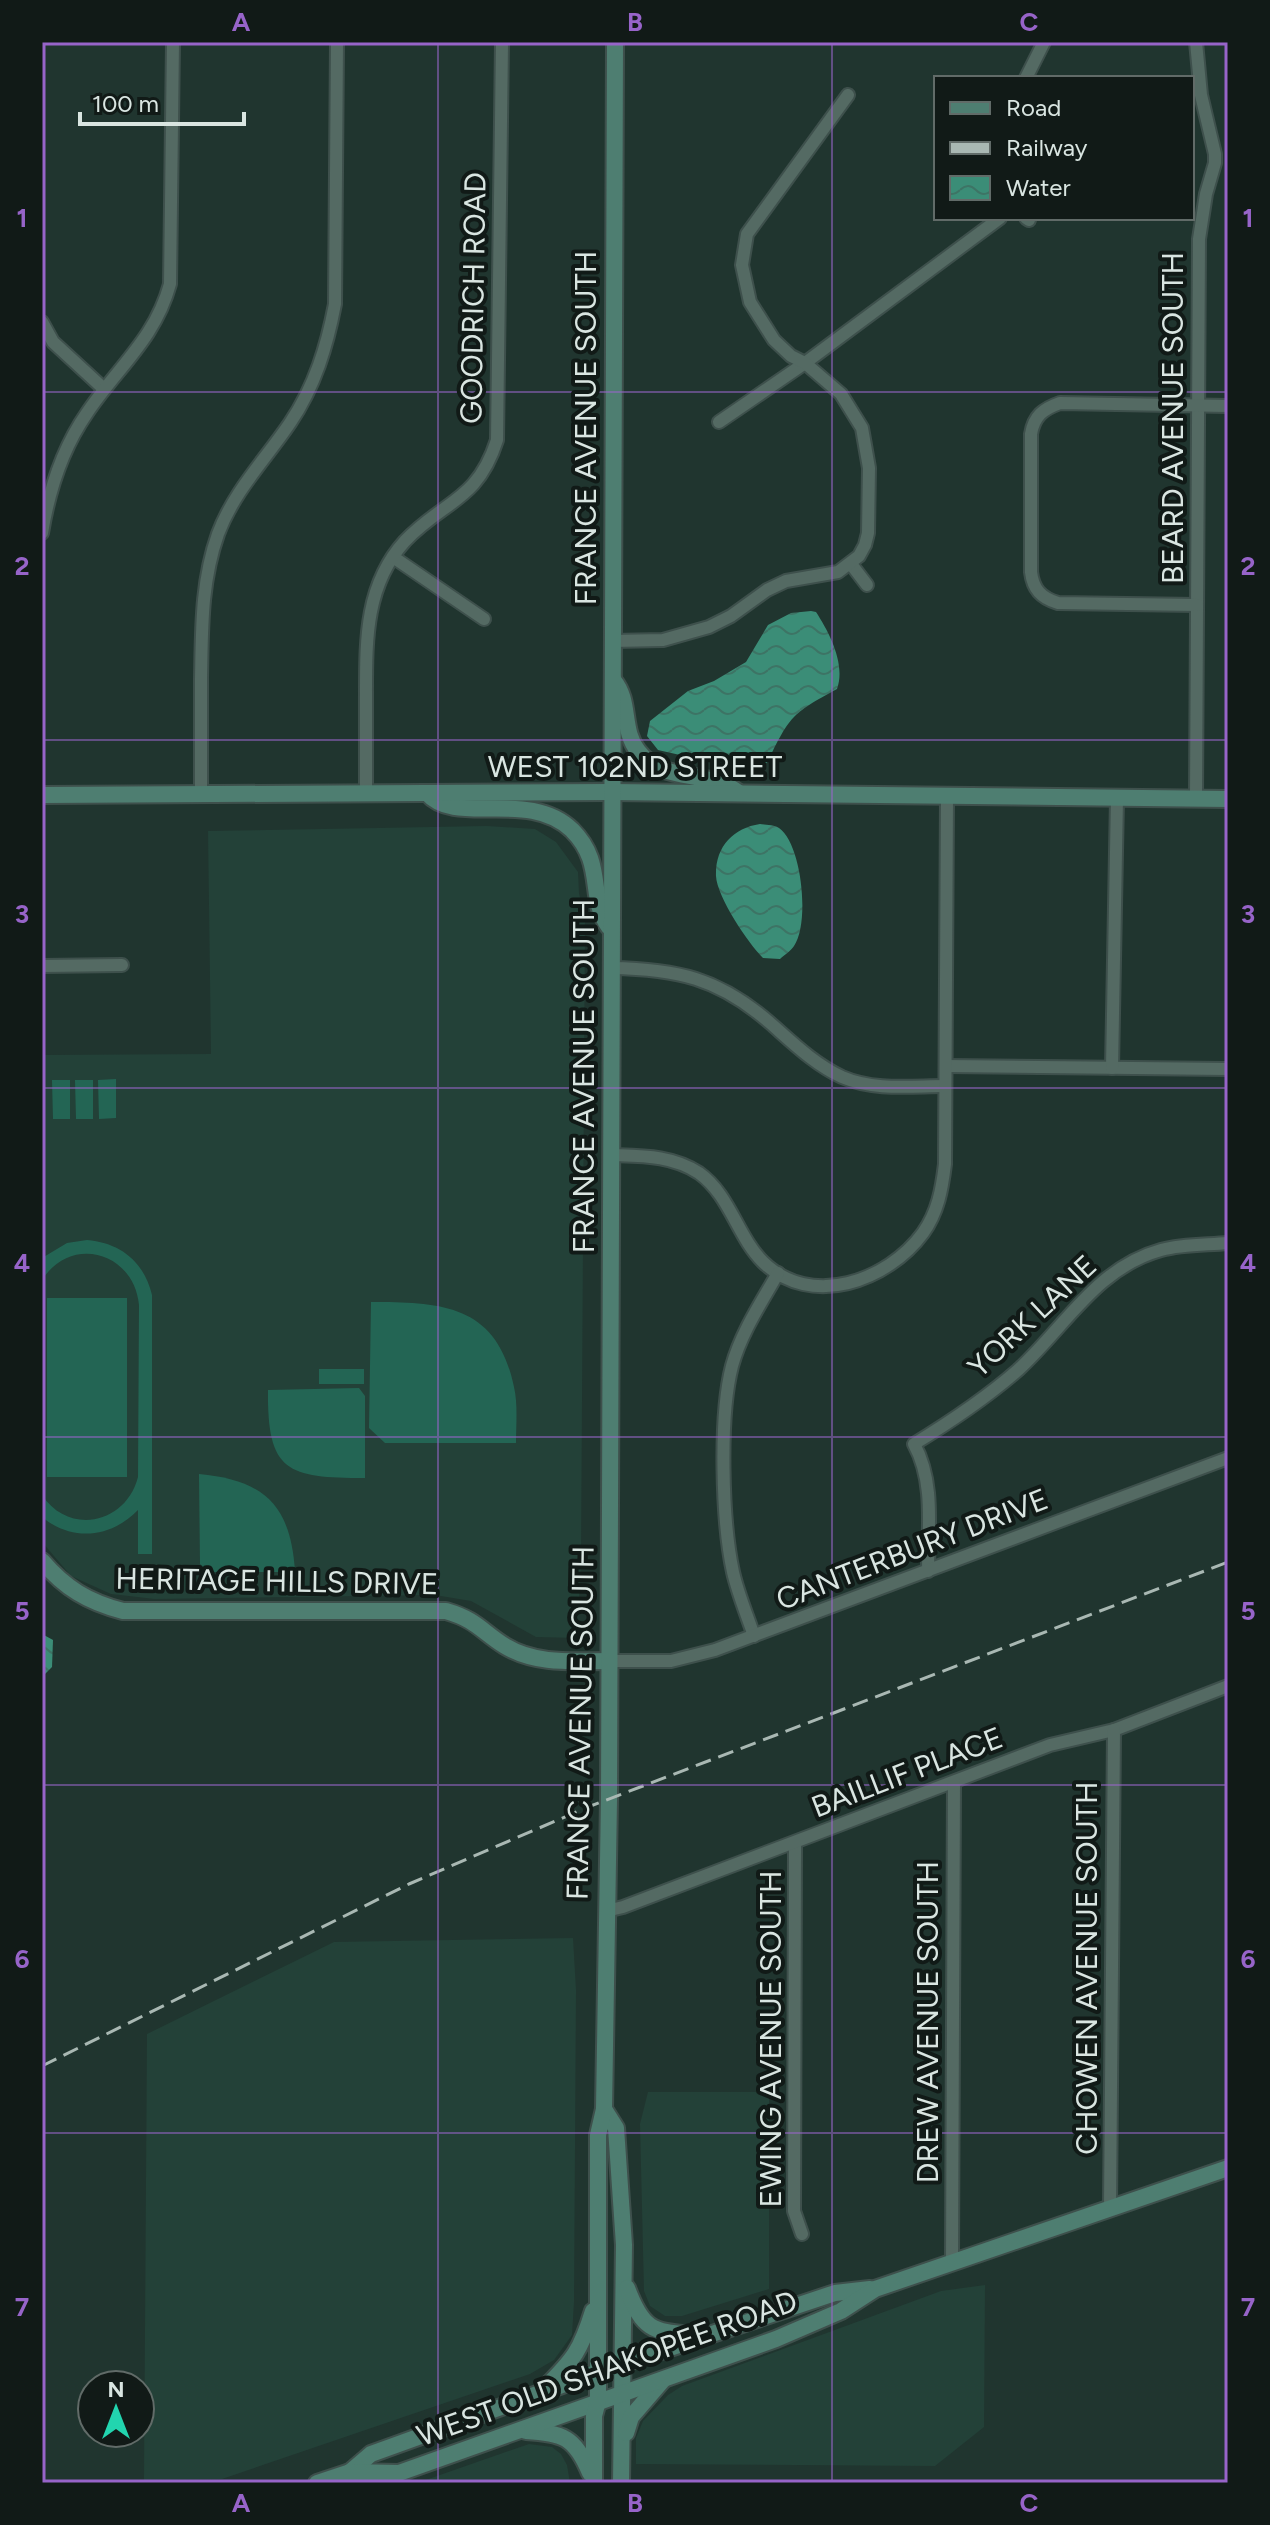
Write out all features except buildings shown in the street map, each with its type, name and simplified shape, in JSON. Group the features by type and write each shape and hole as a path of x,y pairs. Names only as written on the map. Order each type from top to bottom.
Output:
{"main road":[{"name":"FRANCE AVENUE SOUTH","path":"594,2481 594,2416 598,2401 598,2135 604,2109 609,1661 615,42"},
{"path":"612,678 621,691 627,731 643,758 660,770 712,779 741,794"},
{"name":"WEST 102ND STREET","path":"42,795 611,792 1228,799"},
{"path":"427,793 442,806 520,808 553,816 566,825 579,838 594,865 602,916 611,930"},
{"name":"HERITAGE HILLS DRIVE","path":"42,1561 80,1596 123,1611 446,1611 478,1623 504,1646 538,1660 609,1661"},
{"name":"FRANCE AVENUE SOUTH","path":"604,2109 616,2128 624,2245 621,2483"},
{"name":"WEST OLD SHAKOPEE ROAD","path":"317,2483 350,2472 399,2473 786,2335 841,2311 875,2289 1228,2168"},
{"path":"624,2280 637,2315 657,2331 705,2337"},
{"name":"WEST OLD SHAKOPEE ROAD","path":"350,2472 371,2454 598,2372 835,2293 875,2289"},
{"path":"539,2394 567,2366 583,2344 598,2294"},
{"path":"623,2443 631,2417 665,2378"},
{"path":"516,2430 553,2433 572,2441 583,2455 594,2481"}],"street":[{"path":"42,533 57,470 70,441 104,389 151,331 163,308 170,284 173,42"},
{"path":"201,794 202,607 209,564 218,533 232,503 306,396 319,367 333,314 337,271 337,42"},
{"name":"GOODRICH ROAD","path":"366,794 368,625 377,586 406,541 472,488 491,458 497,440 502,42"},
{"path":"1026,76 1044,42"},
{"name":"BEARD AVENUE SOUTH","path":"1196,42 1201,95 1215,154 1199,239 1196,798"},
{"path":"612,641 663,640 686,635 731,616 767,590 786,581 838,572 859,556 868,533 867,448 862,428 847,402 826,380 774,340 761,322 744,280 747,234 848,95"},
{"path":"719,422 805,363 997,220"},
{"path":"42,322 53,342 104,389"},
{"path":"1197,605 1058,603 1038,593 1032,583 1031,572 1031,434 1039,413 1060,403 1228,406"},
{"path":"393,557 484,619"},
{"path":"851,564 867,585"},
{"path":"611,1155 663,1158 699,1174 726,1203 750,1246 763,1261 778,1273 799,1283 818,1286 846,1284 890,1266 908,1250 924,1232 933,1214 943,1187 945,1164 947,796"},
{"path":"1112,1068 1117,798"},
{"path":"42,966 122,965"},
{"path":"611,968 670,971 716,985 756,1012 823,1067 845,1078 868,1084 945,1086"},
{"path":"946,1066 1228,1069"},
{"name":"YORK LANE","path":"928,1571 928,1490 922,1459 914,1444 987,1396 1047,1341 1091,1290 1112,1273 1160,1250 1228,1243"},
{"path":"754,1636 734,1574 728,1538 726,1412 733,1365 741,1342 778,1273"},
{"name":"CANTERBURY DRIVE","path":"609,1661 648,1662 693,1657 1228,1458"},
{"name":"BAILLIF PLACE","path":"606,1911 795,1843 1050,1745 1114,1730 1228,1686"},
{"name":"CHOWEN AVENUE SOUTH","path":"1110,2207 1114,1730"},
{"name":"DREW AVENUE SOUTH","path":"952,2261 954,1782"},
{"name":"EWING AVENUE SOUTH","path":"795,1843 794,2211 802,2234"}],"shaded area":[{"path":"487,826 535,829 556,842 578,872 585,922 581,1563 577,1638 536,1637 471,1601 435,1595 155,1599 111,1594 71,1576 42,1542 42,1055 211,1054 208,831"},
{"path":"116,1079 116,1118 99,1119 98,1080"},
{"path":"52,1080 70,1080 70,1119 53,1119"},
{"path":"75,1080 93,1080 93,1119 76,1119"},
{"path":"87,1240 110,1245 129,1256 143,1273 152,1295 152,1554 138,1554 138,1510 116,1526 91,1533 66,1530 42,1517 42,1495 53,1508 81,1520 109,1514 132,1493 138,1477 139,1305 135,1287 126,1272 100,1255 69,1257 54,1266 42,1280 42,1258 67,1243"},
{"path":"47,1298 127,1298 127,1477 47,1477"},
{"path":"371,1302 443,1307 480,1324 495,1339 506,1360 515,1394 516,1443 385,1443 369,1428"},
{"path":"319,1369 364,1369 364,1384 319,1384"},
{"path":"359,1388 365,1396 365,1478 317,1476 287,1465 278,1454 272,1438 268,1390"},
{"path":"199,1474 241,1483 270,1500 288,1530 295,1572 208,1572 200,1564"},
{"path":"573,1938 576,1990 572,2335 554,2360 530,2374 222,2479 144,2480 144,2449 156,2449 156,2369 145,2369 147,2034 334,1942"},
{"path":"648,2092 769,2092 769,2289 682,2316 665,2316 650,2306 644,2291 640,2124"},
{"path":"985,2285 984,2427 935,2466 636,2464 636,2438 643,2421 668,2395 682,2386 941,2291"},
{"path":"529,2444 552,2447 561,2454 567,2465 570,2483 417,2483"}],"water":[{"path":"816,612 835,649 839,669 837,689 793,718 767,763 658,750 647,736 650,721 688,691 714,681 746,662 768,625 791,613"},
{"path":"760,824 777,827 787,837 801,884 802,920 799,935 793,948 780,959 763,958 749,942 727,907 716,876 722,848 734,835"},
{"path":"42,1634 53,1640 52,1667 42,1677"}],"railway":[{"path":"42,2066 409,1884 588,1807 1228,1562"}]}
